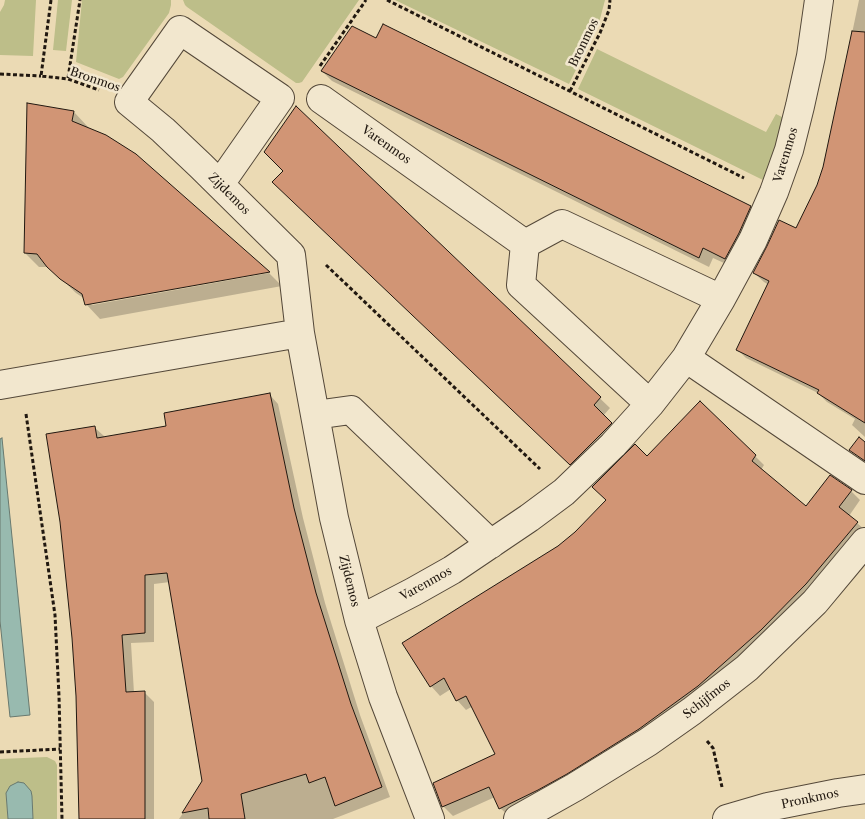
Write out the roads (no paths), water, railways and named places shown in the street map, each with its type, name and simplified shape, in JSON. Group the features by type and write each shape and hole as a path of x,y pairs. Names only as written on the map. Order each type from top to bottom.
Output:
{"street":[{"name":"Varenmos","path":"358,620 452,570 530,518 564,492 613,445 650,404 686,358 753,240 774,192 789,150 800,106 811,56 820,0"},
{"name":"Zijdemos","path":"220,184 280,98 180,30 129,102 163,130 291,255 300,333 315,416 334,518 358,620 383,697 430,819"},
{"name":"Varenmos","path":"321,99 525,244"},
{"path":"650,404 521,285 525,244 562,224 721,299"},
{"path":"11,383 300,333"},
{"path":"686,358 865,480"},
{"path":"315,416 351,410 491,544"},
{"name":"Schijfmos","path":"518,819 648,742 685,717 747,668 814,602 865,542"},
{"name":"Pronkmos","path":"728,819 768,807 865,788"}],"water":[{"path":"2,438 30,715 10,717 0,621 0,439"},
{"path":"18,782 24,783 31,791 33,819 8,819 6,793 10,786"}]}
